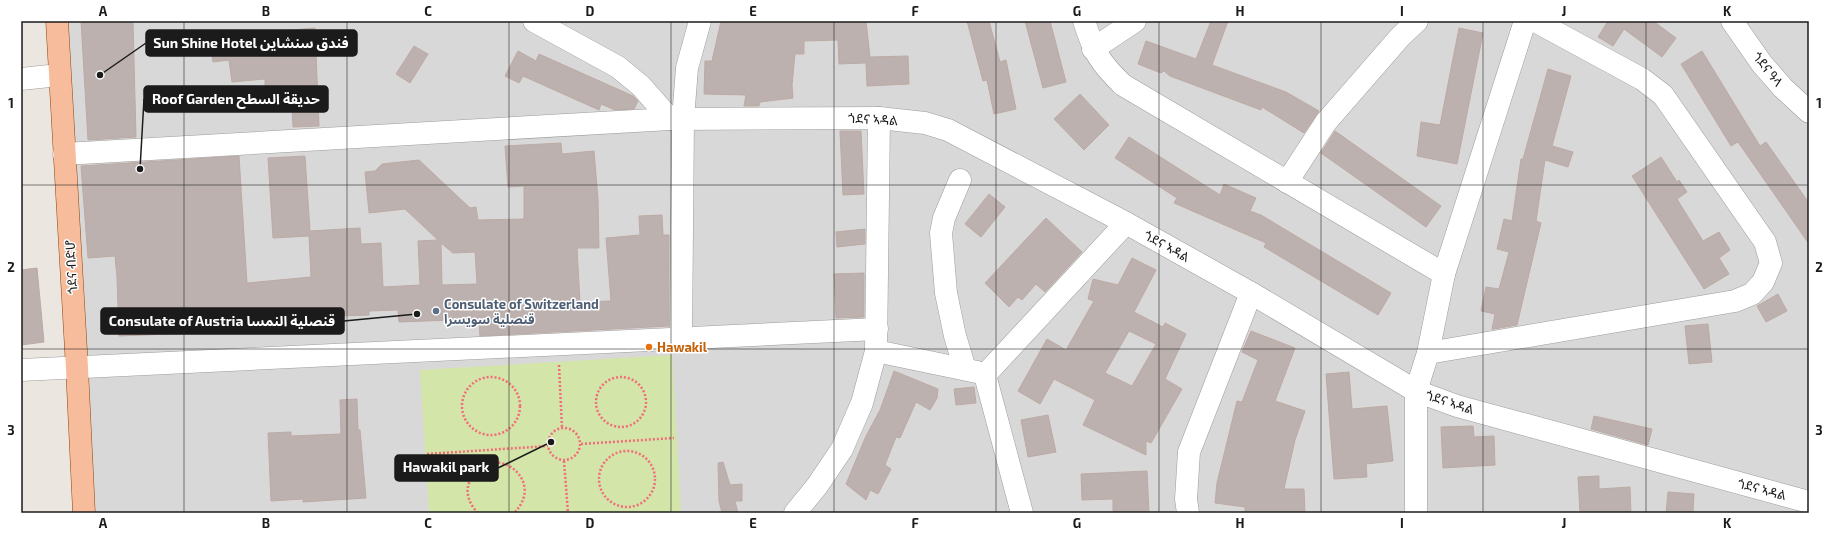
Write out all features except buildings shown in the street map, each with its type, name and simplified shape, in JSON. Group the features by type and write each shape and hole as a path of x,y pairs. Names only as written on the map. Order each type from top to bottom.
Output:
{"main road":[{"name":"ጎደና ብድሆ","path":"57,21 84,513"}],"street":[{"path":"534,21 618,67 677,119"},
{"path":"681,338 677,119 687,68 700,21"},
{"path":"1084,21 1093,49 1107,70 1123,85 1444,274"},
{"path":"1093,49 1135,21"},
{"path":"1287,182 1326,122 1400,37 1417,21"},
{"path":"1416,513 1416,391 1428,353 1444,274 1524,21"},
{"path":"1428,353 1735,301 1752,294 1764,282 1771,263 1765,242 1663,96 1642,79 1535,21"},
{"name":"ጎደና ዓላ","path":"1741,24 1762,64 1783,88 1809,112"},
{"path":"21,79 60,75"},
{"path":"795,513 817,486 842,449 862,403 876,351 879,118"},
{"name":"ጎደና ኣዳል","path":"64,154 677,119 879,118 925,123 948,130 1126,223 1251,293 1416,391 1457,406 1809,502"},
{"path":"960,180 944,218 941,233 946,293 955,336 965,369"},
{"path":"985,375 1126,223"},
{"path":"1188,513 1186,499 1189,452 1251,293"},
{"path":"21,370 877,329"},
{"path":"876,351 965,369 985,375"},
{"path":"985,375 1022,513"}],"path":[{"path":"559,364 562,428"},
{"path":"622,376 631,378 644,390 646,407 642,416 637,422 629,426 620,427 606,422 600,416 597,409 597,393 601,386 607,381 614,377 622,376"},
{"path":"491,377 508,383 514,390 518,398 518,416 507,430 499,434 490,435 480,433 472,428 465,420 462,410 462,400 466,391 473,384 481,379 491,377"},
{"path":"562,428 573,430 577,434 581,444 577,454 569,460 558,460 553,456 548,446 550,436 553,432 562,428"},
{"path":"581,444 674,438"},
{"path":"427,454 548,446"},
{"path":"620,452 637,452 645,457 651,464 654,471 655,480 653,490 648,498 640,504 630,507 621,506 612,503 605,496 600,487 599,478 601,469 612,455 620,452"},
{"path":"564,460 568,513"},
{"path":"478,513 471,505 468,495 468,485 471,476 478,468 486,464 496,462 513,468 519,474 523,482 523,500 514,513"}],"shaded area":[{"path":"64,21 1809,21 1809,513 93,513"}],"green space":[{"path":"672,355 681,513 429,513 420,370"}],"place":[{"name":"Sun Shine Hotel فندق سنشاين","path":"100,75"},
{"name":"Roof Garden حديقة السطح","path":"140,169"},
{"name":"Consulate of Switzerland قنصلية سويسرا","path":"436,311"},
{"name":"Consulate of Austria قنصلية النمسا","path":"417,314"},
{"name":"Hawakil","path":"649,347"},
{"name":"Hawakil park","path":"551,442"}]}
